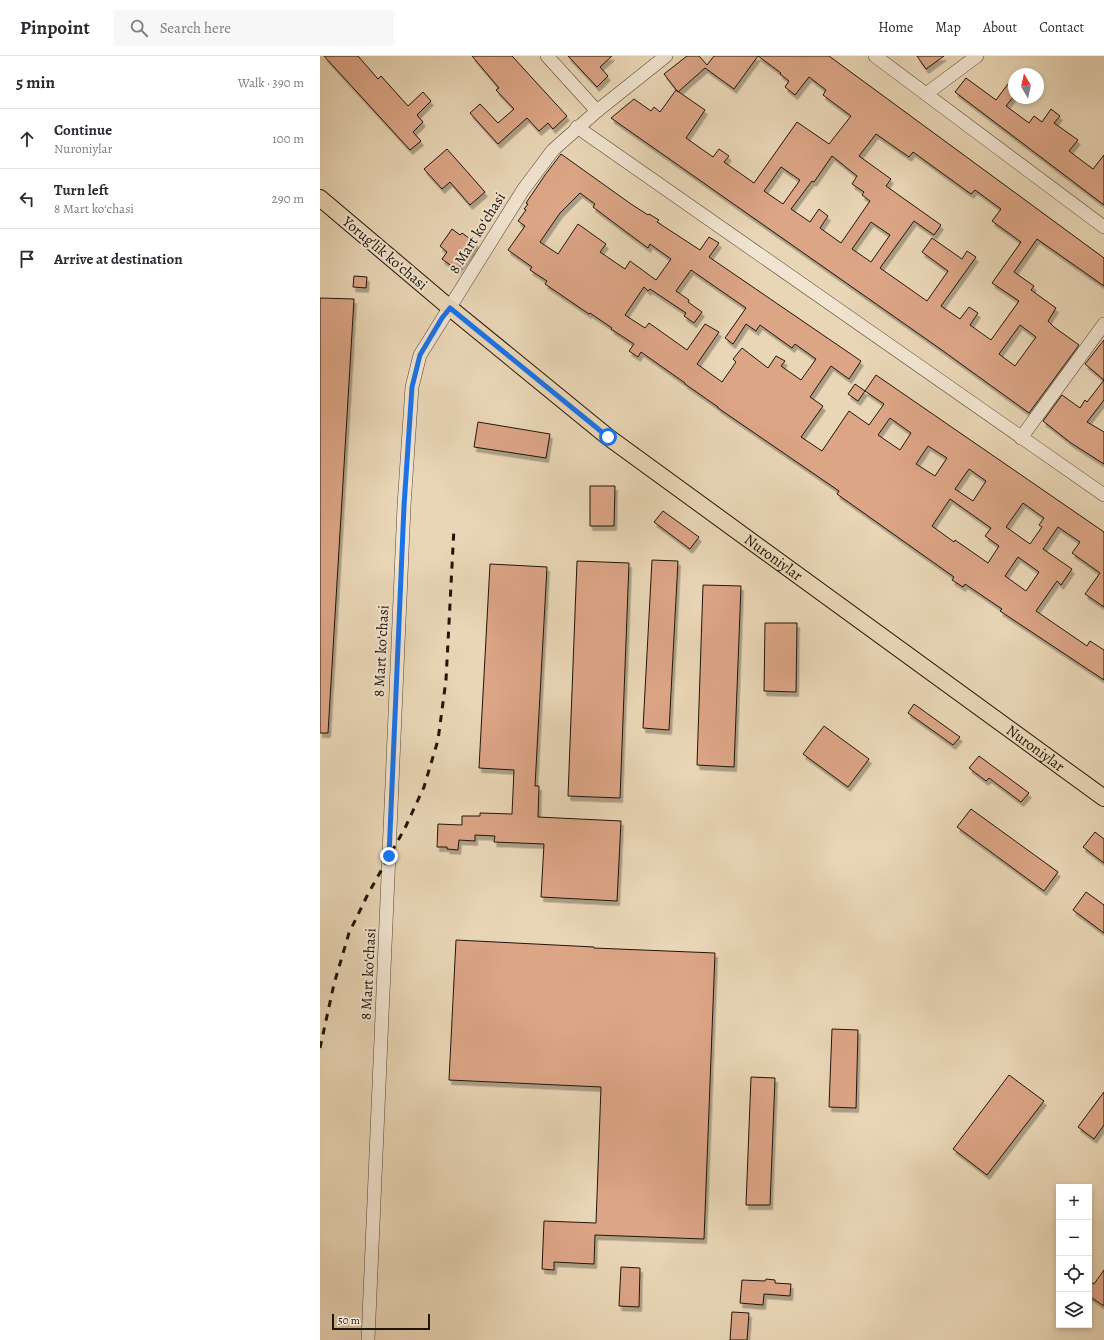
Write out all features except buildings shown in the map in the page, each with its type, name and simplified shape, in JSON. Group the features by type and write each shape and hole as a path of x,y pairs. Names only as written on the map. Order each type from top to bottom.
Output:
{"main road":[{"name":"Yorug'lik koʻchasi","path":"320,198 450,308"},
{"name":"Nuroniylar","path":"450,308 608,437 1104,798"}],"street":[{"path":"547,56 597,111"},
{"name":"8 Mart koʻchasi","path":"368,1340 404,506 412,387 420,355 442,318 450,308 523,190 553,150 577,127 666,56"},
{"path":"875,56 1104,227"},
{"path":"926,94 977,56"},
{"path":"577,127 1104,495"},
{"path":"1021,438 1104,324"}],"railway":[{"path":"320,1048 334,984 349,933 368,894 405,828 424,787 438,740 446,680 454,528"}],"route":[{"path":"389,856 404,506 412,387 420,355 442,318 450,308 608,437"}]}
